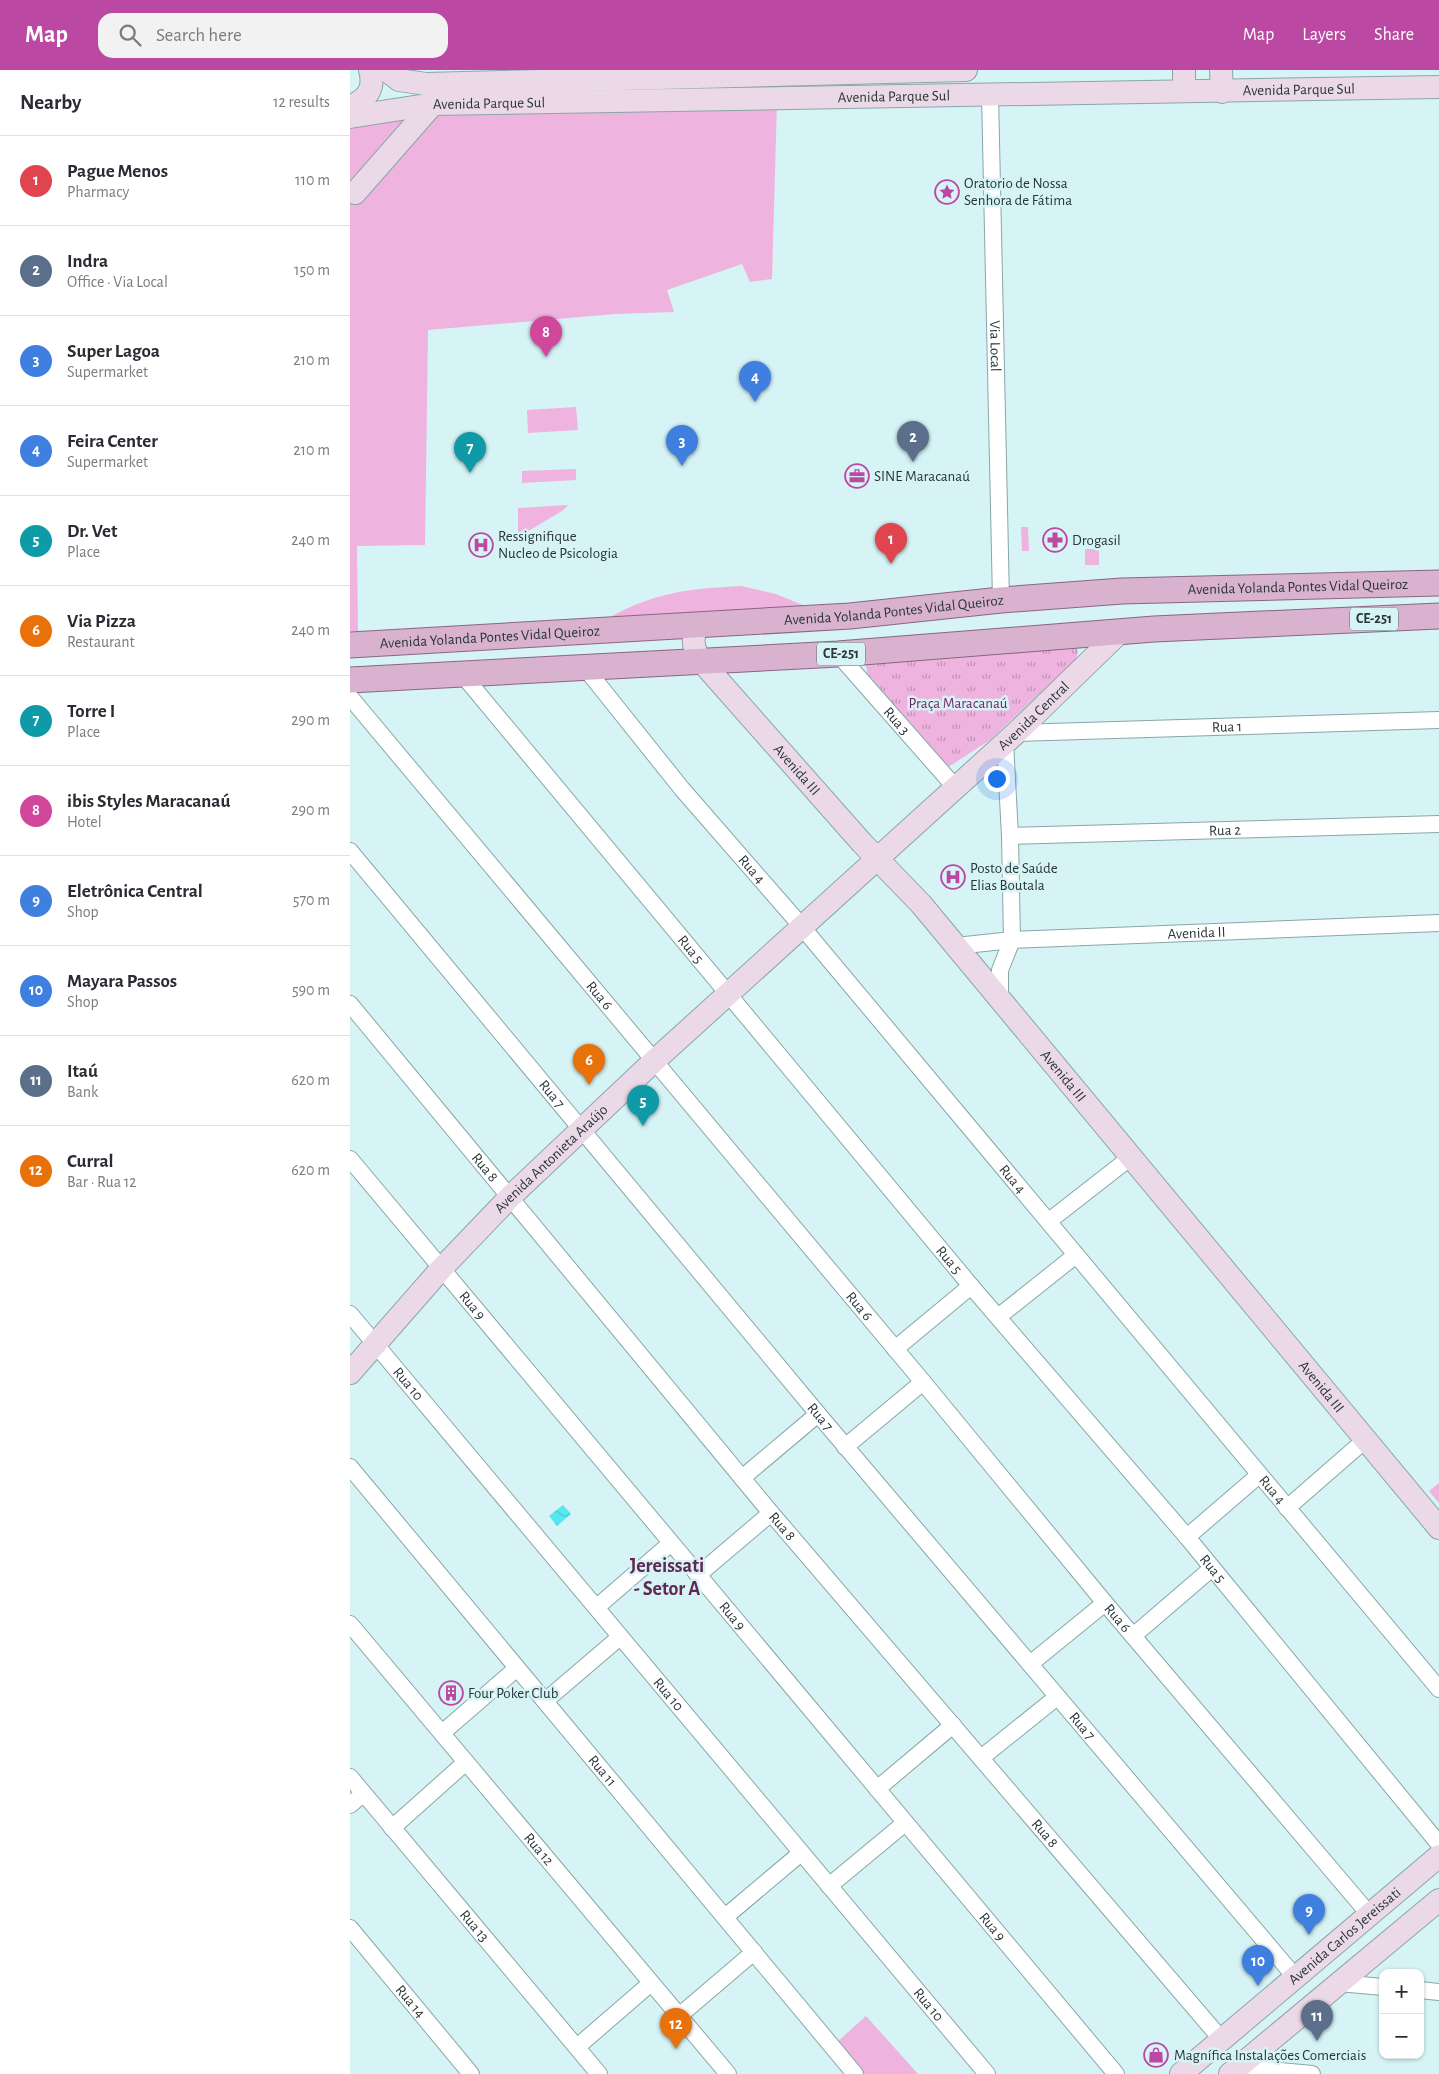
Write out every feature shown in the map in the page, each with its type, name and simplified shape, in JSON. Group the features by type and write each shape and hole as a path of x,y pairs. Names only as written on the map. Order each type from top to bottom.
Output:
{"main road":[{"name":"Avenida Yolanda Pontes Vidal Queiroz","path":"350,645 850,616 1001,600 1122,591 1439,583"},
{"path":"1353,586 1354,620"},
{"path":"1309,587 1310,623"},
{"name":"CE-251","path":"361,680 838,654 1121,631 1439,616"},
{"path":"435,641 432,658 446,674"}],"street":[{"path":"350,106 369,93 373,82 370,70"},
{"name":"Avenida Parque Sul","path":"386,70 399,80 426,84 966,70"},
{"name":"Avenida Parque Sul","path":"350,117 433,104 990,94 1184,81 1439,87"},
{"name":"Via Local","path":"990,94 1001,600"},
{"path":"352,191 433,104"},
{"name":"Avenida III","path":"697,626 693,640 694,648 702,662 878,859 921,904 1439,1528"},
{"name":"Avenida Central","path":"878,859 1010,738 1121,631"},
{"name":"Rua 3","path":"838,654 955,787"},
{"name":"Rua 4","path":"586,669 682,789 1049,1221 1439,1689"},
{"name":"Rua 5","path":"446,674 729,994 970,1286 998,1316 1187,1537 1439,1844"},
{"name":"Rua 6","path":"350,697 923,1382 1105,1603 1369,1914"},
{"name":"Rua 1","path":"1010,738 1439,720"},
{"path":"1000,999 1000,970 1012,940 1010,738"},
{"name":"Rua 2","path":"1010,836 1439,824"},
{"name":"Rua 7","path":"350,851 845,1447 1296,1978"},
{"name":"Avenida Antonieta Araújo","path":"350,1373 441,1269 510,1197 654,1062 878,859"},
{"name":"Avenida II","path":"956,946 1012,940 1439,923"},
{"name":"Rua 8","path":"350,1004 771,1513 1222,2040"},
{"path":"1049,1221 1131,1157"},
{"name":"Rua 9","path":"350,1159 1116,2074"},
{"path":"998,1316 1076,1255"},
{"path":"895,1349 970,1286"},
{"name":"Rua 10","path":"350,1314 987,2074"},
{"path":"845,1447 923,1382"},
{"path":"742,1478 818,1414"},
{"path":"1287,1508 1365,1440"},
{"name":"Rua 11","path":"350,1467 855,2074"},
{"path":"1187,1537 1259,1475"},
{"path":"698,1575 771,1513"},
{"path":"597,1607 671,1543"},
{"path":"1133,1636 1211,1568"},
{"path":"1030,1664 1105,1603"},
{"name":"Rua 12","path":"350,1624 728,2074"},
{"path":"545,1702 620,1637"},
{"path":"442,1733 517,1668"},
{"path":"981,1758 1057,1697"},
{"path":"877,1789 953,1724"},
{"path":"392,1828 466,1762"},
{"name":"Rua 13","path":"350,1777 599,2074"},
{"path":"350,1805 364,1794"},
{"path":"829,1886 905,1823"},
{"path":"725,1917 801,1853"},
{"name":"Avenida Carlos Jereissati","path":"1182,2074 1439,1856"},
{"name":"Avenida Carlos Jereissati","path":"1234,2070 1439,1900"},
{"name":"Rua 14","path":"350,1928 471,2074"},
{"path":"679,2016 754,1952"},
{"path":"577,2047 651,1983"},
{"path":"1339,1983 1379,1987"},
{"path":"1424,1990 1439,1992"},
{"path":"1234,2070 1312,2074"}],"green space":[{"path":"777,102 772,279 750,282 742,264 667,290 674,312 615,314 428,330 425,545 357,546 358,631 350,631 350,118"},
{"path":"576,407 578,430 528,433 527,410"},
{"path":"576,469 576,480 522,483 522,471"},
{"path":"568,505 562,511 520,536 518,533 518,508"},
{"path":"1021,527 1028,527 1029,551 1022,551"},
{"path":"1085,549 1099,549 1099,565 1085,565"},
{"path":"741,586 776,594 805,606 608,618 641,602 672,593"},
{"name":"Praça Maracanaú","path":"1076,646 1078,652 1076,659 990,740 947,768 867,673 866,665 872,662"},
{"path":"1439,1483 1439,1503 1429,1491"},
{"path":"866,2016 918,2074 864,2074 836,2043"}],"water":[{"path":"563,1505 571,1514 557,1526 549,1516"}],"place":[{"name":"Oratorio de Nossa Senhora de Fátima","path":"947,192"},
{"name":"ibis Styles Maracanaú","path":"546,357"},
{"name":"Feira Center","path":"755,402"},
{"name":"Indra","path":"913,462"},
{"name":"Super Lagoa","path":"682,466"},
{"name":"Torre I","path":"470,473"},
{"name":"SINE Maracanaú","path":"857,476"},
{"name":"Drogasil","path":"1055,540"},
{"name":"Ressignifique Nucleo de Psicologia","path":"481,545"},
{"name":"Pague Menos","path":"891,564"},
{"name":"Posto de Saúde Elias Boutala","path":"953,877"},
{"name":"Via Pizza","path":"589,1085"},
{"name":"Dr. Vet","path":"643,1126"},
{"name":"Four Poker Club","path":"451,1693"},
{"name":"Eletrônica Central","path":"1309,1935"},
{"name":"Mayara Passos","path":"1258,1986"},
{"name":"Itaú","path":"1317,2041"},
{"name":"Curral","path":"676,2049"},
{"name":"Magnífica Instalações Comerciais","path":"1156,2055"}],"district":[{"name":"Jereissati - Setor A","path":"667,1578"}]}
